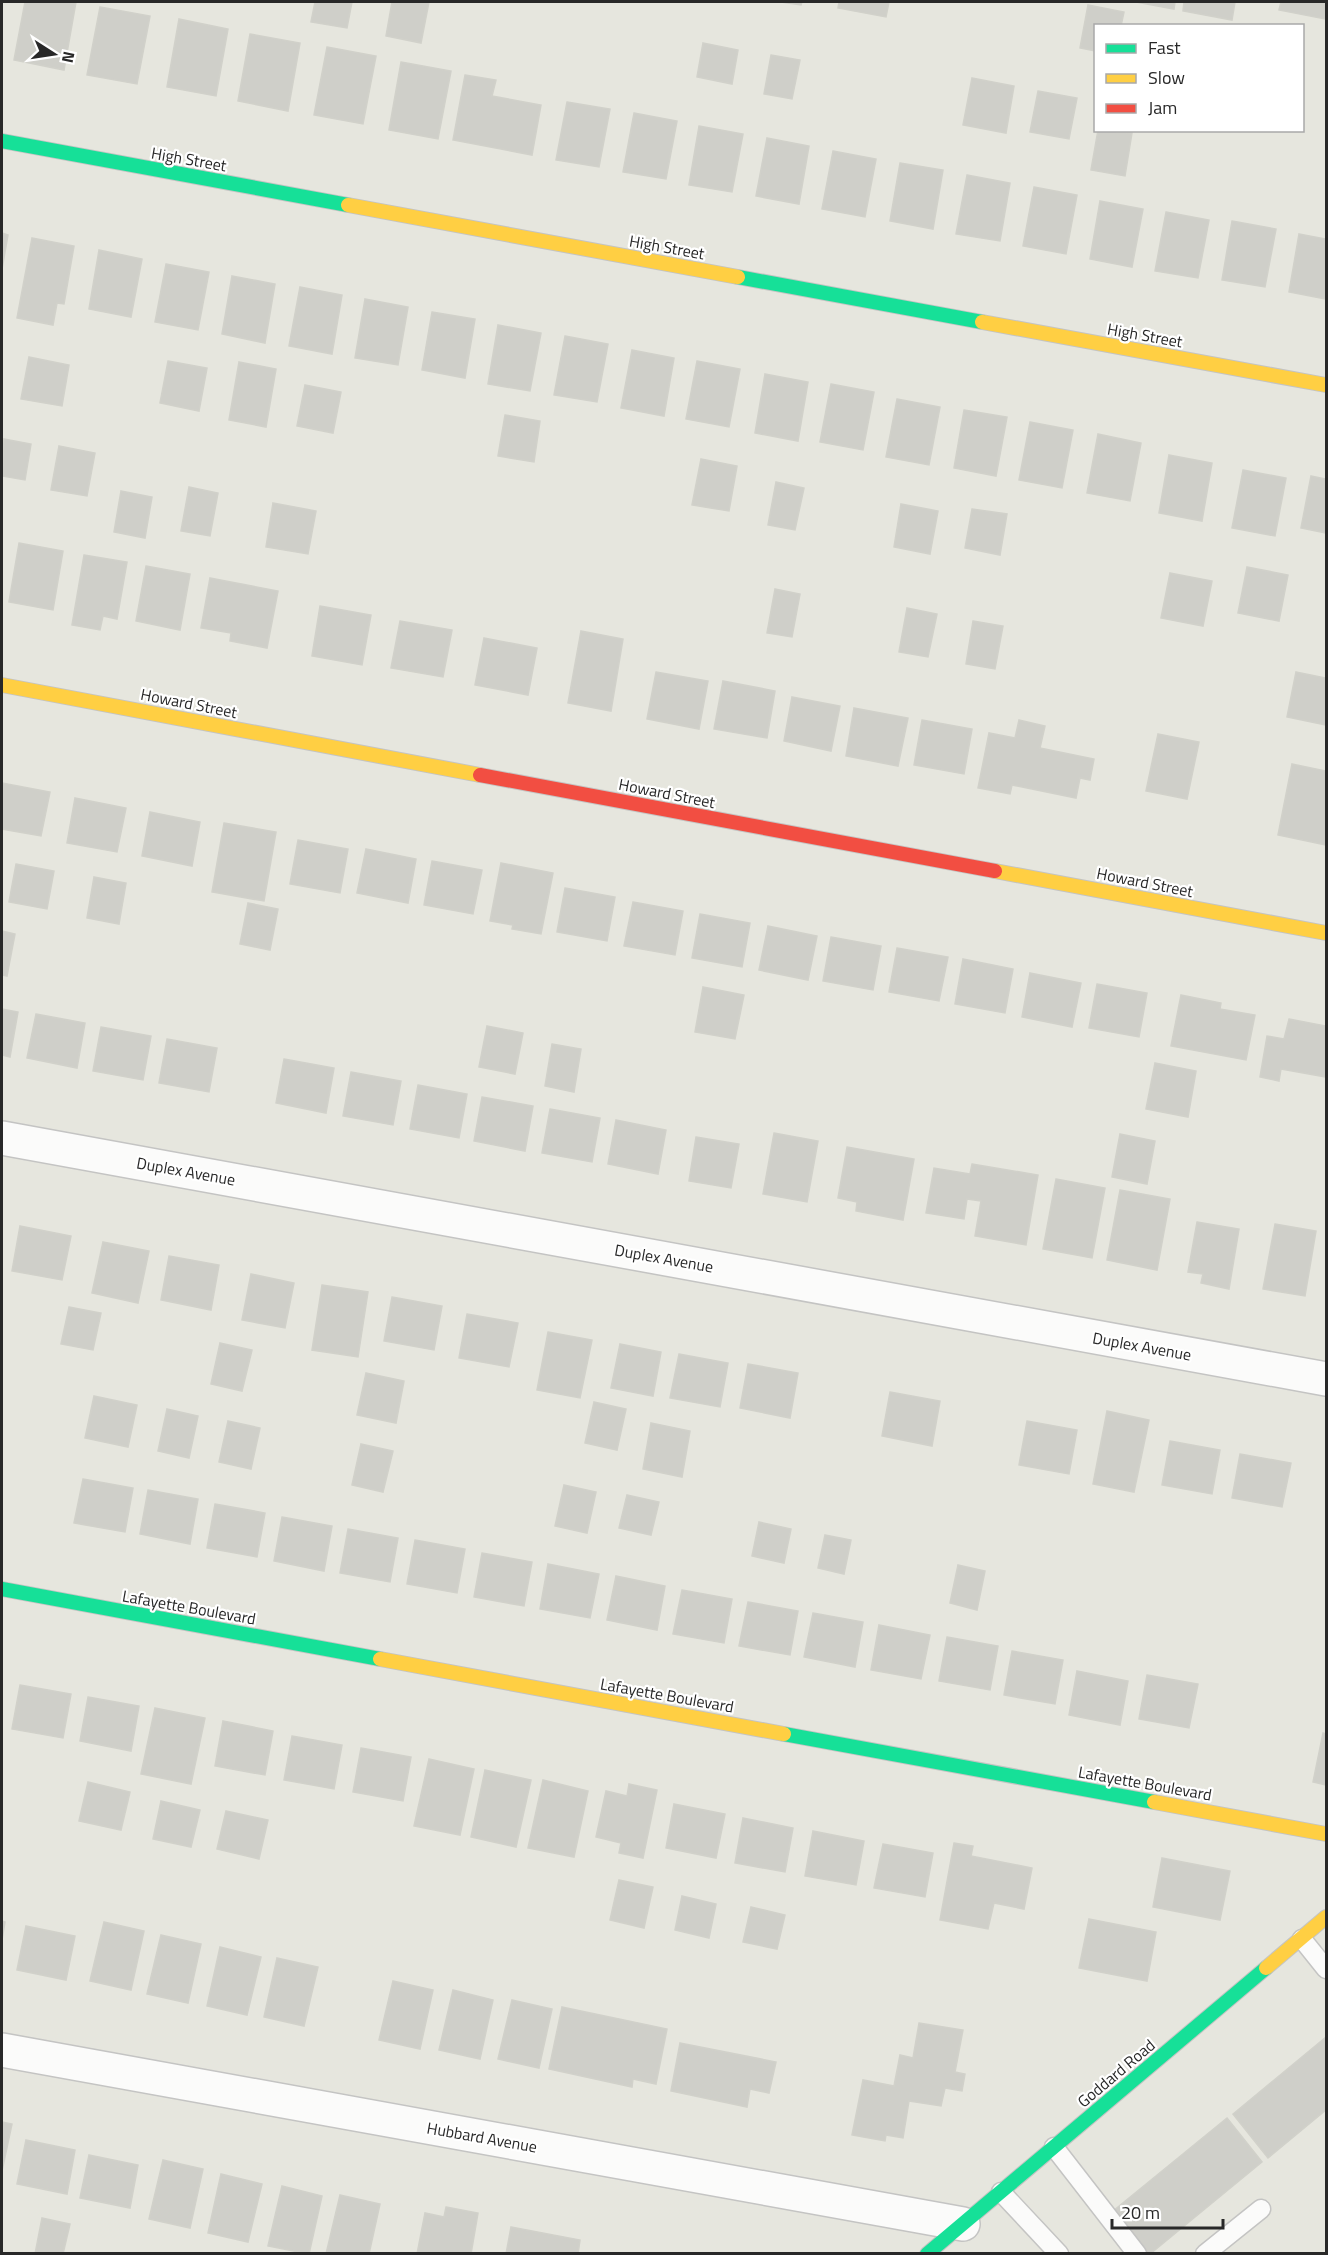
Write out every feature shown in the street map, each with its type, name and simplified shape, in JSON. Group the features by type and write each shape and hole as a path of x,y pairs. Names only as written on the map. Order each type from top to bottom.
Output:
{"street":[{"name":"High Street","path":"2,141 1326,385"},
{"name":"Howard Street","path":"2,685 1326,933"},
{"name":"Duplex Avenue","path":"2,1138 1326,1379"},
{"name":"Lafayette Boulevard","path":"2,1589 1326,1834"},
{"name":"Goddard Road","path":"927,2253 1326,1917"},
{"name":"Hubbard Avenue","path":"2,2050 963,2224"}],"lane":[{"path":"1302,1939 1326,1969"},
{"path":"1054,2147 1137,2253"},
{"path":"1001,2192 1059,2253"},
{"path":"1204,2253 1261,2209"}],"building":[{"path":"25,2 76,2 64,70 14,60"},
{"path":"315,2 352,2 347,28 311,22"},
{"path":"392,2 429,2 421,43 386,36"},
{"path":"781,2 802,2 801,5"},
{"path":"839,2 889,2 886,17 838,8"},
{"path":"1136,2 1175,2 1174,9"},
{"path":"1184,2 1235,2 1232,20 1183,11"},
{"path":"1281,2 1326,2 1326,19 1279,10"},
{"path":"1088,5 1124,12 1121,24 1094,24 1094,51 1080,48"},
{"path":"100,7 150,16 137,84 87,75"},
{"path":"179,19 228,29 216,96 167,87"},
{"path":"250,34 300,43 288,111 238,101"},
{"path":"703,43 738,50 732,84 697,77"},
{"path":"327,47 376,56 363,124 314,115"},
{"path":"771,55 800,60 792,99 764,94"},
{"path":"401,62 451,71 438,139 389,130"},
{"path":"465,75 496,80 492,96 541,105 532,155 453,140"},
{"path":"972,78 1014,86 1006,133 963,125"},
{"path":"1038,91 1077,98 1069,139 1030,132"},
{"path":"567,102 610,109 599,167 556,160"},
{"path":"634,113 677,121 666,179 623,172"},
{"path":"699,126 743,134 732,192 689,185"},
{"path":"1098,132 1132,133 1125,176 1091,170"},
{"path":"767,138 809,146 799,204 756,196"},
{"path":"833,151 876,159 865,217 822,209"},
{"path":"900,163 943,170 933,229 890,221"},
{"path":"967,175 1010,183 1000,241 956,234"},
{"path":"1034,187 1077,195 1066,254 1023,246"},
{"path":"1100,201 1143,209 1132,267 1090,259"},
{"path":"1166,212 1209,220 1198,278 1155,271"},
{"path":"1232,221 1276,229 1265,287 1222,280"},
{"path":"2,233 8,235 2,269"},
{"path":"1299,234 1326,239 1326,299 1289,292"},
{"path":"32,238 74,246 64,304 57,303 53,325 17,318"},
{"path":"99,250 142,259 131,317 89,309"},
{"path":"166,264 209,272 198,330 155,322"},
{"path":"232,276 275,284 265,343 222,334"},
{"path":"300,287 342,295 332,354 289,346"},
{"path":"365,299 408,307 398,365 355,358"},
{"path":"432,312 475,319 465,378 422,370"},
{"path":"498,325 541,333 530,391 488,384"},
{"path":"565,336 608,344 597,402 554,395"},
{"path":"632,350 674,358 664,416 621,408"},
{"path":"29,357 69,365 62,406 21,399"},
{"path":"168,361 207,368 199,411 160,403"},
{"path":"697,361 740,369 729,427 686,419"},
{"path":"239,362 276,369 266,427 229,420"},
{"path":"765,374 808,382 798,441 755,433"},
{"path":"831,384 874,392 863,450 820,442"},
{"path":"305,385 341,392 333,433 297,426"},
{"path":"897,399 940,407 929,465 886,457"},
{"path":"964,410 1007,417 996,476 954,468"},
{"path":"505,415 540,421 534,462 498,456"},
{"path":"1030,422 1073,430 1062,488 1019,480"},
{"path":"1098,434 1141,443 1130,501 1087,493"},
{"path":"4,439 31,444 25,480 2,476"},
{"path":"59,446 95,453 87,496 51,490"},
{"path":"1169,455 1212,463 1202,521 1159,513"},
{"path":"701,459 737,466 729,511 692,505"},
{"path":"1243,470 1286,478 1275,536 1232,528"},
{"path":"1311,476 1326,479 1326,533 1301,528"},
{"path":"776,482 804,488 795,530 768,525"},
{"path":"189,487 218,493 210,536 181,531"},
{"path":"121,491 152,497 145,538 114,532"},
{"path":"273,503 316,511 308,554 266,547"},
{"path":"901,504 938,511 930,554 894,547"},
{"path":"972,509 1007,514 1000,555 965,548"},
{"path":"19,543 63,551 53,610 9,602"},
{"path":"84,555 127,562 117,619 103,616 100,630 72,625"},
{"path":"146,566 190,574 180,630 136,621"},
{"path":"1247,567 1288,575 1279,621 1238,613"},
{"path":"1170,573 1212,581 1203,626 1161,618"},
{"path":"210,578 278,591 267,648 230,641 231,633 201,628"},
{"path":"775,589 800,594 792,637 767,633"},
{"path":"320,606 371,615 362,665 312,656"},
{"path":"907,608 937,614 928,657 899,652"},
{"path":"400,621 452,630 443,677 391,668"},
{"path":"973,621 1003,626 995,669 966,664"},
{"path":"581,631 623,639 611,711 568,703"},
{"path":"484,638 537,648 528,695 475,685"},
{"path":"656,672 708,681 699,729 647,719"},
{"path":"1296,672 1326,678 1326,725 1287,717"},
{"path":"723,681 775,691 767,738 714,729"},
{"path":"792,697 840,706 831,751 784,741"},
{"path":"854,708 908,718 898,766 846,756"},
{"path":"922,720 972,729 964,774 914,765"},
{"path":"1019,720 1045,726 1040,748 1094,759 1090,780 1080,778 1076,798 1012,785 1010,794 978,788 989,733 1015,738"},
{"path":"1158,734 1199,742 1187,799 1146,791"},
{"path":"1292,764 1326,771 1326,845 1278,835"},
{"path":"2,783 50,792 41,836 2,829"},
{"path":"75,798 126,808 117,852 67,843"},
{"path":"150,812 200,822 192,866 142,856"},
{"path":"224,823 276,832 264,901 212,892"},
{"path":"298,840 348,849 340,893 290,884"},
{"path":"366,849 416,859 408,903 357,893"},
{"path":"432,861 482,870 473,914 424,905"},
{"path":"501,863 553,873 541,934 512,929 513,925 490,921"},
{"path":"16,864 54,871 47,909 9,902"},
{"path":"94,877 126,883 119,924 87,918"},
{"path":"565,888 615,897 607,941 557,932"},
{"path":"633,902 683,911 675,955 624,946"},
{"path":"248,903 278,909 270,950 240,944"},
{"path":"700,914 750,923 742,967 692,958"},
{"path":"768,926 817,936 808,980 759,970"},
{"path":"2,931 15,934 7,976 2,975"},
{"path":"831,937 881,946 873,990 823,981"},
{"path":"897,948 948,957 939,1001 889,992"},
{"path":"963,959 1013,969 1005,1013 955,1004"},
{"path":"1030,973 1081,983 1072,1027 1022,1017"},
{"path":"1097,984 1147,993 1139,1037 1089,1028"},
{"path":"703,987 744,995 735,1039 695,1032"},
{"path":"1181,995 1221,1003 1220,1009 1255,1015 1246,1060 1171,1046"},
{"path":"2,1009 18,1012 10,1057 2,1055"},
{"path":"36,1014 85,1023 77,1068 27,1058"},
{"path":"1289,1019 1326,1026 1326,1077 1281,1069 1279,1081 1260,1077 1267,1036 1284,1039"},
{"path":"487,1026 523,1033 515,1074 479,1067"},
{"path":"101,1027 151,1036 143,1080 93,1071"},
{"path":"167,1039 217,1048 209,1092 159,1083"},
{"path":"552,1044 581,1049 574,1092 545,1086"},
{"path":"284,1059 334,1068 326,1113 276,1103"},
{"path":"1155,1063 1196,1071 1188,1117 1146,1109"},
{"path":"351,1072 401,1081 393,1125 343,1116"},
{"path":"418,1085 467,1094 459,1138 410,1129"},
{"path":"482,1097 533,1106 525,1151 474,1141"},
{"path":"550,1109 600,1118 592,1162 542,1153"},
{"path":"616,1120 666,1130 658,1174 608,1164"},
{"path":"774,1133 818,1141 807,1202 763,1194"},
{"path":"1120,1134 1155,1141 1147,1184 1112,1177"},
{"path":"696,1137 739,1144 731,1188 689,1181"},
{"path":"847,1147 914,1159 903,1220 856,1211 857,1202 838,1198"},
{"path":"972,1164 1038,1175 1026,1245 975,1236 981,1201 967,1199 964,1219 926,1213 934,1168 970,1174"},
{"path":"1056,1179 1105,1188 1092,1258 1043,1249"},
{"path":"1120,1190 1170,1199 1157,1270 1107,1260"},
{"path":"1197,1222 1239,1229 1229,1289 1201,1283 1203,1274 1188,1272"},
{"path":"1275,1224 1316,1231 1305,1296 1263,1289"},
{"path":"20,1226 71,1236 62,1280 12,1271"},
{"path":"103,1242 149,1251 138,1303 92,1293"},
{"path":"169,1256 219,1265 211,1310 161,1300"},
{"path":"251,1274 294,1283 285,1328 242,1320"},
{"path":"322,1285 368,1292 358,1357 312,1350"},
{"path":"392,1297 442,1306 434,1350 384,1341"},
{"path":"69,1307 101,1313 93,1350 61,1344"},
{"path":"467,1314 518,1323 509,1367 459,1358"},
{"path":"548,1332 592,1340 580,1398 537,1390"},
{"path":"220,1343 252,1350 242,1391 211,1384"},
{"path":"620,1344 661,1352 653,1396 611,1388"},
{"path":"679,1354 728,1363 720,1407 670,1398"},
{"path":"748,1364 798,1373 790,1418 740,1408"},
{"path":"366,1373 404,1381 396,1423 357,1415"},
{"path":"890,1392 940,1401 932,1446 882,1436"},
{"path":"94,1396 137,1405 128,1447 85,1438"},
{"path":"594,1402 626,1409 617,1450 585,1443"},
{"path":"167,1409 198,1416 189,1458 158,1451"},
{"path":"1107,1411 1149,1420 1134,1492 1093,1484"},
{"path":"228,1421 260,1428 251,1469 219,1462"},
{"path":"1027,1421 1077,1430 1069,1474 1019,1465"},
{"path":"651,1423 690,1431 682,1477 643,1469"},
{"path":"1170,1441 1220,1450 1212,1494 1162,1485"},
{"path":"361,1444 393,1451 383,1492 352,1485"},
{"path":"1240,1454 1291,1463 1282,1507 1232,1498"},
{"path":"83,1479 133,1488 125,1532 74,1523"},
{"path":"564,1485 596,1492 587,1533 555,1526"},
{"path":"148,1490 198,1499 190,1544 140,1534"},
{"path":"627,1495 659,1502 651,1535 619,1528"},
{"path":"215,1504 265,1513 257,1557 207,1548"},
{"path":"282,1517 332,1526 324,1571 274,1561"},
{"path":"759,1522 791,1529 784,1563 752,1556"},
{"path":"348,1529 398,1538 390,1582 340,1573"},
{"path":"825,1535 851,1540 844,1574 818,1568"},
{"path":"415,1540 465,1549 457,1593 407,1584"},
{"path":"482,1553 532,1562 524,1606 474,1597"},
{"path":"548,1564 599,1574 590,1618 540,1609"},
{"path":"958,1565 985,1571 977,1610 950,1603"},
{"path":"616,1576 665,1586 657,1630 607,1620"},
{"path":"682,1590 732,1599 724,1643 673,1634"},
{"path":"748,1602 798,1611 790,1655 739,1646"},
{"path":"813,1613 863,1622 855,1667 804,1657"},
{"path":"879,1625 930,1635 921,1679 871,1670"},
{"path":"947,1637 998,1646 990,1690 939,1681"},
{"path":"1012,1651 1063,1660 1055,1704 1004,1695"},
{"path":"1077,1671 1128,1681 1120,1725 1069,1715"},
{"path":"1147,1675 1198,1684 1189,1728 1139,1719"},
{"path":"20,1685 71,1694 63,1738 12,1729"},
{"path":"88,1697 139,1706 131,1751 80,1741"},
{"path":"155,1708 205,1718 191,1784 141,1774"},
{"path":"223,1721 273,1731 265,1775 215,1766"},
{"path":"1323,1733 1326,1734 1326,1785 1313,1782"},
{"path":"292,1736 342,1745 334,1789 284,1780"},
{"path":"361,1748 411,1757 403,1801 353,1792"},
{"path":"429,1759 474,1769 460,1835 414,1826"},
{"path":"485,1770 531,1780 516,1847 471,1837"},
{"path":"543,1780 588,1791 574,1857 528,1848"},
{"path":"88,1782 130,1792 121,1830 79,1821"},
{"path":"629,1784 657,1790 643,1858 619,1853 621,1843 596,1837 606,1791 627,1796"},
{"path":"161,1801 200,1810 191,1847 153,1839"},
{"path":"674,1804 725,1814 716,1858 666,1848"},
{"path":"226,1811 268,1820 259,1859 217,1849"},
{"path":"743,1818 793,1828 785,1872 735,1863"},
{"path":"813,1831 864,1841 856,1885 805,1876"},
{"path":"954,1843 973,1846 971,1856 1032,1868 1024,1909 994,1903 988,1929 940,1920"},
{"path":"883,1844 933,1853 925,1897 874,1888"},
{"path":"1162,1858 1230,1871 1220,1920 1153,1907"},
{"path":"619,1880 653,1887 644,1928 610,1920"},
{"path":"682,1896 716,1904 709,1938 675,1930"},
{"path":"751,1907 785,1915 777,1949 743,1942"},
{"path":"1089,1919 1156,1932 1147,1981 1079,1968"},
{"path":"2,1921 5,1922 2,1940"},
{"path":"104,1922 144,1931 131,1990 90,1981"},
{"path":"26,1926 75,1936 66,1980 17,1970"},
{"path":"161,1935 201,1944 188,2003 147,1994"},
{"path":"220,1947 261,1957 247,2015 207,2006"},
{"path":"277,1958 318,1967 304,2026 264,2017"},
{"path":"393,1981 433,1990 420,2049 379,2040"},
{"path":"453,1990 493,2000 480,2059 439,2050"},
{"path":"512,2000 552,2009 539,2068 498,2059"},
{"path":"562,2007 667,2029 656,2084 633,2079 632,2087 549,2069"},
{"path":"919,2023 963,2030 955,2072 965,2074 962,2091 945,2088 941,2106 909,2101 903,2138 886,2135 885,2141 852,2135 863,2080 894,2086 900,2055 913,2058"},
{"path":"1326,2037 1326,2110 1268,2158 1233,2114"},
{"path":"680,2043 776,2062 769,2093 750,2089 747,2107 671,2091"},
{"path":"1227,2118 1262,2162 1148,2254 1113,2211"},
{"path":"2,2122 12,2124 2,2171"},
{"path":"26,2140 75,2150 67,2194 17,2184"},
{"path":"89,2155 138,2165 130,2208 80,2198"},
{"path":"163,2160 203,2169 190,2228 149,2219"},
{"path":"221,2174 262,2184 248,2242 208,2233"},
{"path":"282,2186 322,2196 309,2254 268,2246"},
{"path":"340,2195 380,2204 369,2254 326,2254"},
{"path":"446,2207 478,2213 471,2254 417,2254 425,2213 444,2217"},
{"path":"42,2218 70,2224 63,2254 35,2254"},
{"path":"511,2227 580,2240 578,2254 506,2254"}],"traffic: fast":[{"path":"2,141 348,205"},
{"path":"738,277 982,322"},
{"path":"2,1589 380,1659"},
{"path":"784,1734 1154,1802"},
{"path":"927,2254 1266,1968"}],"traffic: slow":[{"path":"348,205 738,277"},
{"path":"982,322 1326,385"},
{"path":"2,685 480,775"},
{"path":"995,871 1326,933"},
{"path":"380,1659 784,1734"},
{"path":"1154,1802 1326,1834"},
{"path":"1266,1968 1326,1917"}],"traffic: jam":[{"path":"480,775 995,871"}]}
